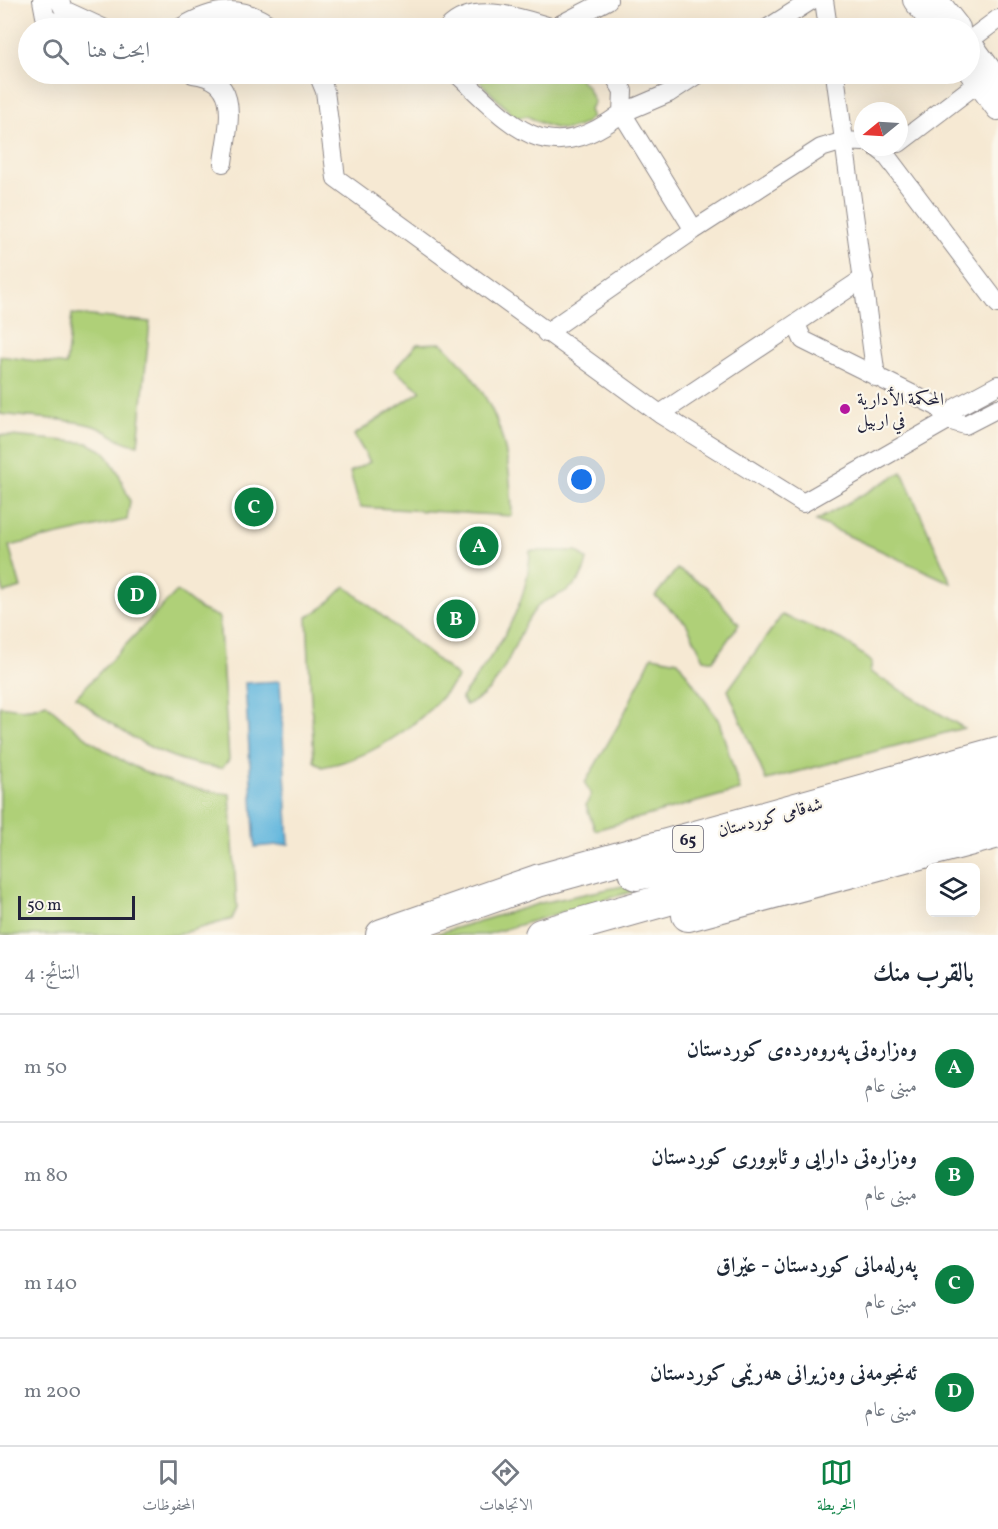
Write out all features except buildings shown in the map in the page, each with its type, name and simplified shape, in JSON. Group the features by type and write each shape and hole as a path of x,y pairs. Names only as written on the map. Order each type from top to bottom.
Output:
{"highway":[{"name":"شەقامی کوردستان","path":"394,931 537,881 998,753"},
{"name":"شەقامی کوردستان","path":"394,931 651,870 749,851 998,780"},
{"path":"541,935 998,806"},
{"path":"603,935 876,867 998,832"}],"street":[{"path":"42,0 47,18"},
{"path":"59,0 64,10 81,18"},
{"path":"573,18 608,0"},
{"path":"784,18 812,0"},
{"path":"824,0 827,18"},
{"path":"915,0 929,18"},
{"path":"936,0 950,18"},
{"path":"461,18 477,6 519,18"},
{"path":"198,18 220,10 253,14 259,18"},
{"path":"980,33 998,19"},
{"path":"982,78 998,108"},
{"path":"219,84 227,94 229,112 223,164"},
{"path":"322,84 325,91 336,178 660,414 803,502 948,420 957,407 998,385"},
{"path":"468,84 525,134 551,141 582,136 606,125 622,113 669,93 683,84"},
{"path":"619,84 623,91 622,113 694,230"},
{"path":"836,84 876,377"},
{"path":"908,134 974,84"},
{"path":"546,333 694,230 821,148 844,141 854,142"},
{"path":"895,156 998,304"},
{"path":"660,414 864,278"},
{"path":"796,324 803,340 938,407 948,420 965,425 998,408"}],"green space":[{"path":"482,84 584,84 594,102 589,110 592,117 568,129 552,127 527,116 515,118"},
{"path":"72,314 150,322 138,445 125,442 90,425 57,419 0,414 0,356 66,365"},
{"path":"442,343 476,382 497,422 508,465 512,516 360,507 350,472 370,462 354,435 421,391 394,370 417,344"},
{"path":"0,435 88,443 105,452 118,472 130,501 127,520 9,546 21,588 4,593 0,578"},
{"path":"902,472 951,583 816,521"},
{"path":"530,551 577,551 587,560 583,573 573,586 539,605 491,687 480,698 466,705 461,698 497,647 516,611 528,572"},
{"path":"677,569 707,587 739,624 713,661 704,659 686,623 655,596"},
{"path":"345,586 458,677 431,708 398,735 361,755 322,767 314,761 307,617 324,607"},
{"path":"177,591 200,609 219,617 229,760 222,768 181,760 162,753 126,734 76,697"},
{"path":"782,615 843,640 872,662 870,672 964,728 766,780 728,690"},
{"path":"652,656 678,661 719,721 740,790 595,830 586,805 591,795 585,783 620,722"},
{"path":"46,703 87,738 130,765 177,784 230,794 237,908 232,919 176,935 0,935 0,706 23,709"},
{"path":"719,866 485,935 432,935 541,903"}],"water":[{"path":"280,681 289,844 255,847 245,683"}],"place":[{"name":"المحكمة الٲدارية في اربيل","path":"845,409"},
{"name":"پەرلەمانی کوردستان - عێراق","path":"254,507"},
{"name":"وەزارەتی پەروەردەی کوردستان","path":"479,546"},
{"name":"ئەنجومەنی وەزیرانی هەرێمی کوردستان","path":"137,595"},
{"name":"وەزارەتی دارایی و ئابووری کوردستان","path":"456,619"}]}
